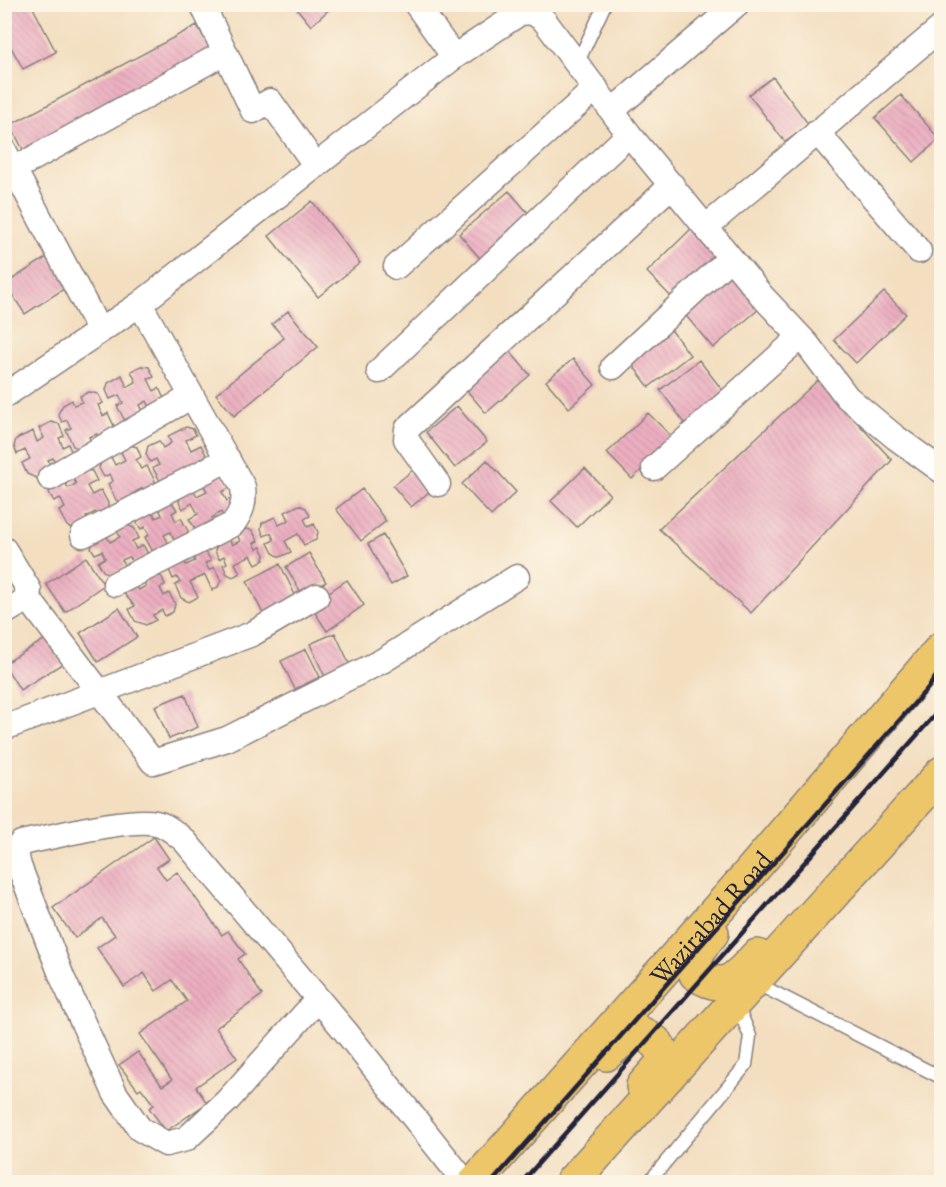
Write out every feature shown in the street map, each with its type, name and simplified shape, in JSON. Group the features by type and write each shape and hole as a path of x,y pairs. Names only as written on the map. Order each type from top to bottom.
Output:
{"highway":[{"name":"Wazirabad Road","path":"475,1182 735,890 942,648"},
{"path":"572,1182 799,934 942,773"},
{"path":"735,890 731,914 697,953 694,961 696,974 711,985 726,983 740,975 776,937 799,934"},
{"path":"574,1072 590,1070 625,1035 633,1031 650,1037 663,1053 664,1062 627,1105 622,1126"}],"street":[{"path":"202,4 253,111 270,100 316,166"},
{"path":"416,4 454,57"},
{"path":"613,111 736,4"},
{"path":"4,396 140,304 454,57 520,13 539,12 629,134 730,258 800,337 847,397 895,437 942,471"},
{"path":"706,227 942,27"},
{"path":"99,330 9,160 224,53"},
{"path":"396,267 596,88"},
{"path":"818,132 919,251"},
{"path":"379,370 629,134"},
{"path":"438,484 406,439 407,429 672,185"},
{"path":"614,367 730,258"},
{"path":"115,584 233,524 242,512 245,500 243,487 228,459 140,304"},
{"path":"654,468 800,337"},
{"path":"50,477 192,396"},
{"path":"83,535 228,459"},
{"path":"4,549 30,590 28,597 4,613"},
{"path":"28,597 153,762 227,739 382,661 517,577"},
{"path":"4,728 252,634 317,596"},
{"path":"318,999 227,1101 186,1139 166,1144 140,1129 115,1093 62,977 19,866 16,855 17,847 21,843 137,822 158,823 184,840 318,999 465,1182"}],"lane":[{"path":"577,64 604,4"},
{"path":"649,1182 746,1065 750,1036 745,993 942,1078"}],"building":[{"path":"4,4 31,4 56,52 23,69 4,34"},
{"path":"293,4 335,4 311,26"},
{"path":"197,25 212,53 25,153 10,125"},
{"path":"773,77 809,125 785,142 749,95"},
{"path":"901,95 939,139 914,162 875,118"},
{"path":"509,191 534,220 485,264 459,234"},
{"path":"312,201 360,263 318,297 269,236"},
{"path":"693,227 724,260 678,304 647,272"},
{"path":"50,255 70,285 25,314 5,284"},
{"path":"734,267 765,304 713,348 682,311"},
{"path":"884,292 906,314 856,363 834,340"},
{"path":"288,311 318,347 234,416 216,394 284,338 272,324"},
{"path":"669,327 690,355 649,387 628,359"},
{"path":"507,348 530,375 486,413 463,386"},
{"path":"573,359 595,385 569,408 546,381"},
{"path":"699,360 727,396 687,426 660,390"},
{"path":"141,366 149,367 154,377 148,379 154,391 159,388 164,399 153,413 147,401 140,405 146,417 135,423 124,419 117,406 123,403 119,395 110,399 106,390 108,383 122,375 127,387 136,382 131,371"},
{"path":"818,380 892,460 751,613 659,529"},
{"path":"89,392 98,394 103,403 98,405 103,416 108,413 114,426 112,436 100,441 97,434 89,437 92,445 82,450 73,446 66,430 71,428 67,420 62,422 58,414 63,405 72,400 74,405 82,402 80,396"},
{"path":"457,406 487,442 455,468 426,432"},
{"path":"648,413 674,439 632,479 607,453"},
{"path":"51,422 59,424 64,436 59,438 63,447 68,444 72,453 58,467 53,458 48,460 53,470 36,478 27,474 22,463 30,459 25,450 17,454 14,446 16,439 33,431 37,442 44,438 39,428"},
{"path":"186,427 193,429 196,435 186,440 191,450 201,445 207,457 204,465 187,473 184,468 166,484 160,481 153,468 159,465 156,459 150,462 146,454 148,446 159,441 163,448 171,443 168,436"},
{"path":"129,445 137,447 141,457 136,460 141,469 147,466 155,481 153,488 146,492 143,488 132,494 135,499 124,504 116,500 108,484 113,481 110,474 104,477 99,468 102,460 110,455 115,465 125,460 120,450"},
{"path":"487,460 516,492 491,516 462,484"},
{"path":"418,466 435,487 411,507 393,486"},
{"path":"585,468 610,495 577,527 551,501"},
{"path":"83,470 92,471 97,481 87,486 92,495 101,490 108,503 107,513 98,518 95,512 86,517 89,522 75,530 67,526 59,511 65,508 60,498 54,501 49,493 51,487 64,480 68,488 76,484 72,476"},
{"path":"217,475 225,477 231,487 222,492 227,501 234,496 225,519 221,512 212,518 216,524 196,530 189,519 198,514 192,503 183,509 179,502 181,496 193,489 197,496 207,491 202,483"},
{"path":"362,489 386,521 361,541 336,509"},
{"path":"167,502 173,504 177,510 172,513 176,521 181,518 188,531 186,538 176,543 170,532 164,535 170,546 158,553 152,550 145,537 149,535 145,527 141,529 137,523 139,516 151,510 156,518 162,515 158,507"},
{"path":"299,505 306,508 310,516 304,519 308,527 314,524 318,532 316,540 304,545 298,534 285,541 291,552 280,557 273,553 268,543 274,540 271,533 264,536 261,529 262,523 275,517 279,525 289,520 285,512"},
{"path":"127,525 134,528 139,538 132,541 136,549 143,545 147,552 144,558 134,563 129,557 122,560 125,567 111,575 103,571 98,562 105,558 102,551 95,554 91,548 94,541 106,535 110,542 120,537 117,531"},
{"path":"246,529 252,530 258,541 254,543 257,549 261,547 265,555 264,560 256,564 251,555 235,563 240,573 233,577 227,574 223,565 227,563 224,556 219,559 215,551 217,545 229,538 232,545 240,541 237,534"},
{"path":"383,535 407,576 391,585 368,544"},
{"path":"199,550 207,554 211,561 205,563 209,570 214,567 221,580 218,587 212,590 205,575 190,582 198,597 189,602 181,598 175,585 180,582 177,577 173,579 169,570 172,563 182,558 186,565 195,561 191,554"},
{"path":"309,553 326,582 303,596 286,567"},
{"path":"86,557 104,585 65,612 46,584"},
{"path":"280,564 296,597 263,614 247,581"},
{"path":"154,574 162,577 165,585 160,588 164,596 169,593 175,604 173,612 165,616 162,610 153,615 156,620 146,625 135,621 129,609 135,606 125,595 127,588 136,584 139,590 146,586 143,580"},
{"path":"347,580 364,605 327,631 310,605"},
{"path":"119,608 137,637 98,662 80,633"},
{"path":"335,633 350,665 325,677 310,644"},
{"path":"47,638 62,664 20,690 4,664"},
{"path":"306,649 320,677 295,689 281,661"},
{"path":"185,694 198,727 169,739 155,706"},
{"path":"154,837 169,859 157,867 166,880 177,872 222,935 228,931 245,954 238,959 262,995 216,1028 237,1058 196,1087 207,1103 166,1131 149,1108 154,1105 141,1088 138,1090 119,1065 138,1052 162,1086 172,1080 140,1034 187,1001 172,980 156,991 144,973 124,987 97,948 115,935 102,918 75,938 53,908"}],"railway":[{"path":"492,1182 927,689 942,668"},
{"path":"522,1182 942,707"}]}
